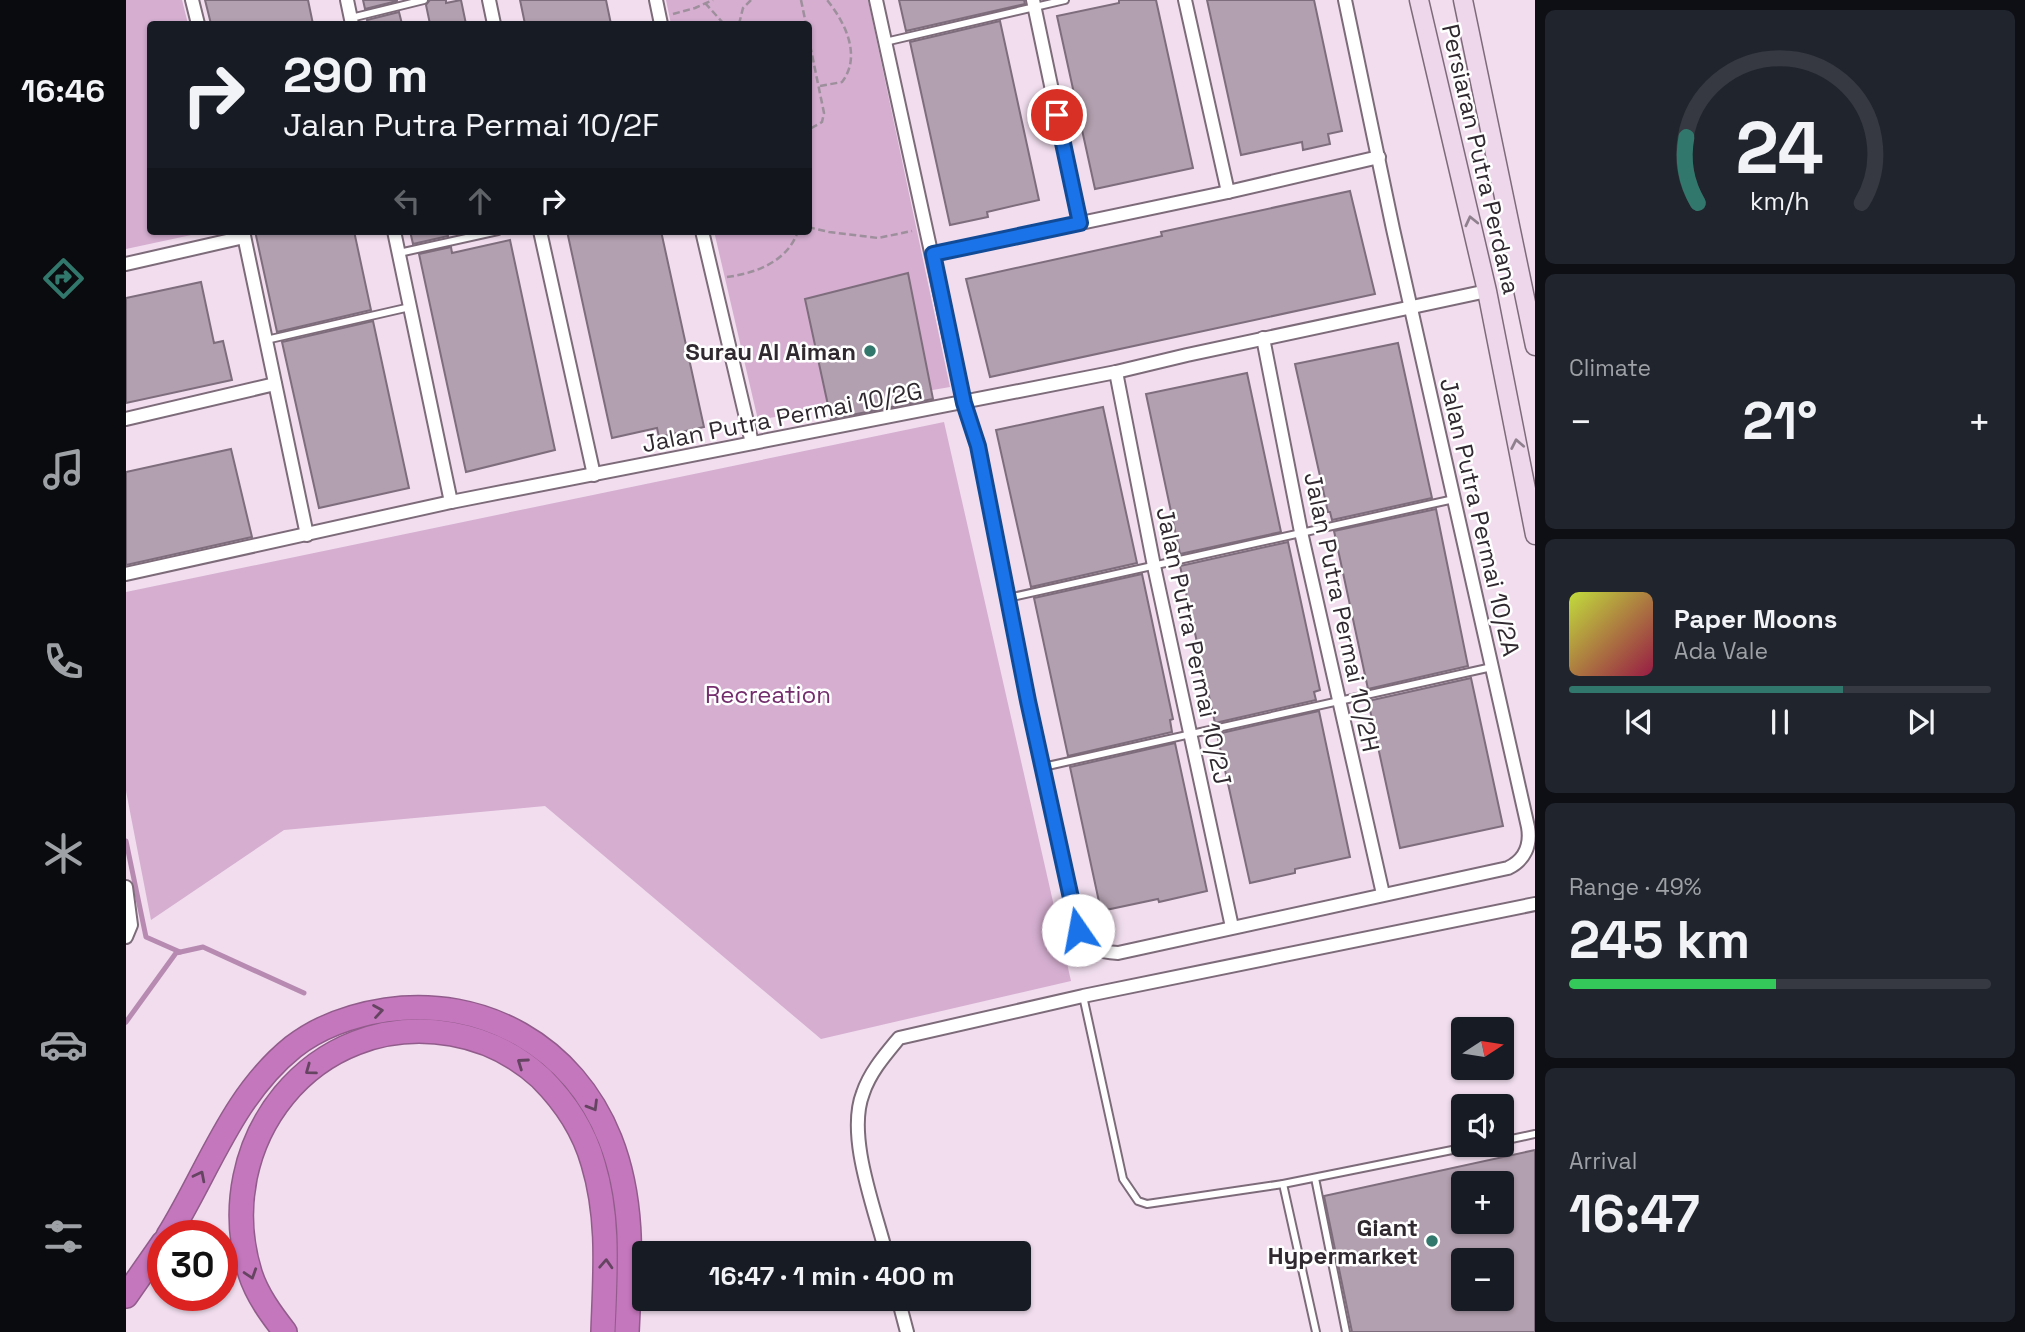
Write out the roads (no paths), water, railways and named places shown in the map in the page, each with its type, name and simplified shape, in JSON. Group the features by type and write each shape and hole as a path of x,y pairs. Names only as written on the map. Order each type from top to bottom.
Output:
{"highway":[{"path":"176,1220 212,1153 240,1108 267,1073 293,1047 336,1023 368,1013 423,1007 466,1011 512,1028 549,1053 570,1073 602,1122 619,1168 629,1213 631,1256 627,1332"},
{"path":"285,1332 257,1292 243,1240 240,1203 246,1167 258,1132 276,1104 295,1083 334,1053 387,1034 426,1030 473,1039 499,1048 529,1067 568,1109 593,1162 604,1213 607,1251 603,1332"},
{"path":"126,1296 147,1266"}],"main road":[{"name":"Persiaran Putra Perdana","path":"1419,0 1487,291 1535,535"},
{"name":"Persiaran Putra Perdana","path":"1463,0 1535,346"}],"street":[{"path":"192,0 197,21"},
{"path":"347,0 351,21"},
{"path":"489,0 493,21"},
{"path":"656,0 665,20"},
{"name":"Jalan Putra Permai 10/2A","path":"876,0 964,403 978,446 1042,767 1078,930 1090,947 1102,952 1118,953 1508,868 1516,864 1529,844 1528,827 1345,0"},
{"path":"1185,0 1228,192"},
{"path":"1034,3 1080,223"},
{"path":"933,254 1379,158"},
{"path":"126,264 240,235"},
{"path":"244,235 307,535"},
{"path":"395,235 450,502"},
{"path":"541,235 594,475"},
{"path":"703,235 752,443"},
{"name":"Jalan Putra Permai 10/2G","path":"126,574 450,502 964,403 1487,291"},
{"name":"Jalan Putra Permai 10/2H","path":"1264,338 1301,532 1383,894"},
{"name":"Jalan Putra Permai 10/2J","path":"1116,372 1154,566 1232,928"},
{"path":"126,419 275,384"},
{"path":"126,887 131,925 126,937"},
{"path":"883,1241 858,1142 858,1114 862,1093 881,1060 899,1038 1083,996 1535,904"},
{"path":"901,1311 907,1332"}],"lane":[{"path":"351,21 424,0"},
{"path":"885,42 1034,3 1065,0"},
{"path":"398,253 480,235"},
{"path":"266,340 410,307"},
{"path":"1008,598 1456,499"},
{"path":"1042,767 1492,667"},
{"path":"1083,996 1123,1178 1138,1201 1147,1204 1283,1184 1451,1150"},
{"path":"1514,1138 1535,1134"},
{"path":"1315,1178 1346,1332"},
{"path":"1283,1184 1316,1332"}],"waterway":[{"path":"126,841 146,937 180,952"},
{"path":"126,1022 176,953 203,947 304,993"}],"place":[{"name":"Surau Al Aiman","path":"870,351"},
{"name":"Giant Hypermarket","path":"1432,1241"}],"park label":[{"name":"Recreation","path":"768,694"}]}
